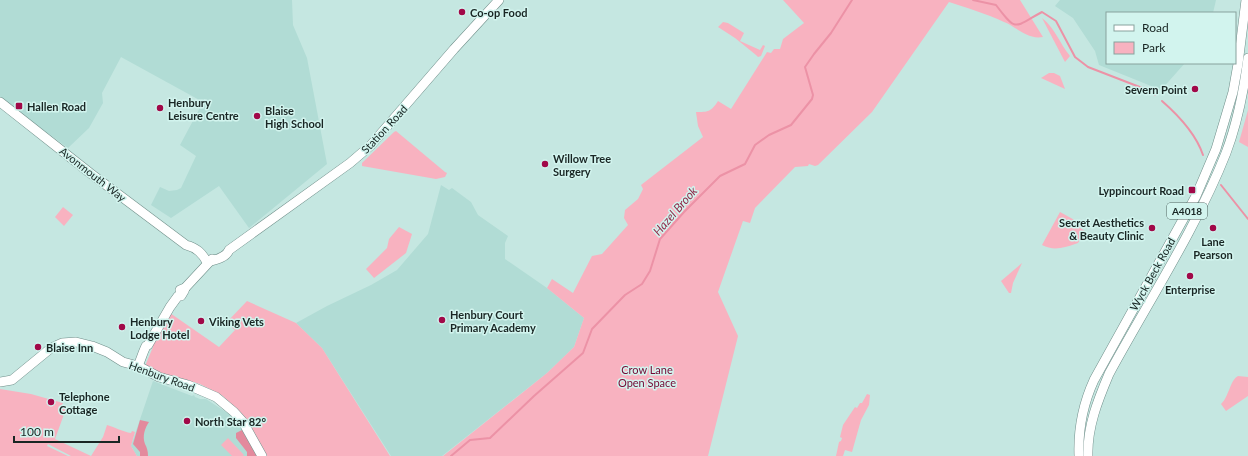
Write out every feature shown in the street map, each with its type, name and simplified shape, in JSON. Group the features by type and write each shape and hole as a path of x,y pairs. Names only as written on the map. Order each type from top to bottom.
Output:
{"main road":[{"name":"Station Road","path":"134,365 146,349 170,306 178,296 181,288 185,288 207,262 219,259 227,254 229,250 350,163 371,145 454,49 499,0"},
{"name":"Wyck Beck Road","path":"1079,456 1080,429 1084,407 1094,380 1196,196 1216,149 1229,108 1236,78 1246,0"},
{"name":"Wyck Beck Road","path":"1088,456 1090,426 1100,395 1109,374 1205,199 1223,159 1241,98 1248,58"},
{"name":"Avonmouth Way","path":"0,102 95,177 186,245 188,250 207,262"},
{"name":"Henbury Road","path":"0,382 12,380 51,348 70,342 92,346 159,377 204,392 221,401 243,422 262,456"}],"shaded area":[{"name":"Blaise High School","path":"0,0 292,0 293,25 307,58 327,164 249,228 219,186 171,218 151,205 160,187 169,191 181,188 196,156 180,145 203,102 121,57 102,93 103,103 89,128 68,148 0,98"},
{"path":"1060,0 1216,0 1213,12 1106,12 1106,64 1184,64 1161,90 1099,65 1095,51 1073,18 1055,6"},
{"name":"Henbury Court Primary Academy","path":"441,185 449,190 452,188 471,202 478,215 508,236 505,243 505,259 547,288 584,318 574,347 547,373 442,456 391,456 322,348 296,323 371,285 397,270 428,234"},
{"name":"North Star 82°","path":"153,381 192,396 194,395 200,399 206,399 229,414 245,434 257,456 137,456 131,446"},
{"path":"140,420 149,422 145,429 144,435 148,456 140,456 140,452 133,444"},
{"path":"242,430 257,456 247,456 247,452 236,438 236,433"}],"green space":[{"name":"Crow Lane Open Space","path":"783,0 1020,0 1043,37 1032,37 1009,24 949,2 872,112 818,165 815,166 809,164 808,166 795,167 755,208 750,223 743,221 718,292 738,336 708,456 443,456 547,373 574,347 584,318 547,288 552,279 573,293 592,256 602,254 628,225 624,218 625,210 638,199 643,189 641,185 703,137 698,126 696,112 709,111 718,101 731,109 767,52 771,53 774,49 780,49 783,39 804,23"},
{"path":"1042,18 1054,31 1070,56 1065,62"},
{"path":"723,22 728,23 744,33 740,41 760,50 763,45 765,46 761,56 758,57 735,38 718,27"},
{"path":"1049,73 1054,73 1060,76 1065,89 1041,78"},
{"path":"1248,110 1248,147 1239,142"},
{"path":"396,131 447,173 445,177 436,179 362,166 362,163"},
{"path":"63,207 73,215 64,226 55,217"},
{"path":"1060,212 1080,223 1080,228 1085,231 1078,243 1063,248 1046,247 1042,245"},
{"path":"399,227 412,234 406,253 374,278 366,269 387,248 389,239"},
{"path":"1022,263 1013,283 1011,293 1009,293 1001,281"},
{"path":"247,301 296,323 322,348 390,456 265,456 244,419 223,396 200,384 165,375 145,366 153,347 152,344 170,313 219,347 235,330 226,323"},
{"path":"1238,376 1248,377 1248,396 1226,411 1221,404 1224,401 1233,381"},
{"path":"0,389 31,394 63,403 62,405 67,406 55,439 91,456 71,456 48,444 47,446 68,456 0,456"},
{"path":"867,394 870,395 869,405 861,420 852,452 845,450 843,456 836,456 839,442 842,438 840,437 843,425 855,407 857,408 860,403 862,403"},
{"path":"107,425 131,433 132,431 135,432 131,446 137,456 91,456 103,437"},
{"path":"228,438 244,455 243,456 232,456 221,445"}],"waterway":[{"name":"Hazel Brook","path":"451,456 470,440 490,438 534,396 583,353 592,329 625,295 642,284 650,271 660,239 684,212 720,176 745,164 755,145 769,135 791,125 812,99 813,95 805,67 831,33 852,0"},
{"path":"973,0 996,5 1008,20 1016,25 1021,24 1042,12 1056,21 1075,57 1088,67 1150,91 1155,95"},
{"path":"1162,101 1186,125 1200,147 1203,155"},
{"path":"1221,185 1248,219"}],"place":[{"name":"Co-op Food","path":"462,12"},
{"name":"Severn Point","path":"1195,89"},
{"name":"Hallen Road","path":"19,106"},
{"name":"Henbury Leisure Centre","path":"160,108"},
{"name":"Blaise High School","path":"257,116"},
{"name":"Willow Tree Surgery","path":"545,164"},
{"name":"Lyppincourt Road","path":"1192,190"},
{"name":"Secret Aesthetics & Beauty Clinic","path":"1152,228"},
{"name":"Lane Pearson","path":"1213,228"},
{"name":"Enterprise","path":"1190,276"},
{"name":"Henbury Court Primary Academy","path":"442,320"},
{"name":"Viking Vets","path":"201,321"},
{"name":"Henbury Lodge Hotel","path":"122,327"},
{"name":"Blaise Inn","path":"38,347"},
{"name":"Telephone Cottage","path":"51,402"},
{"name":"North Star 82°","path":"187,421"}]}
